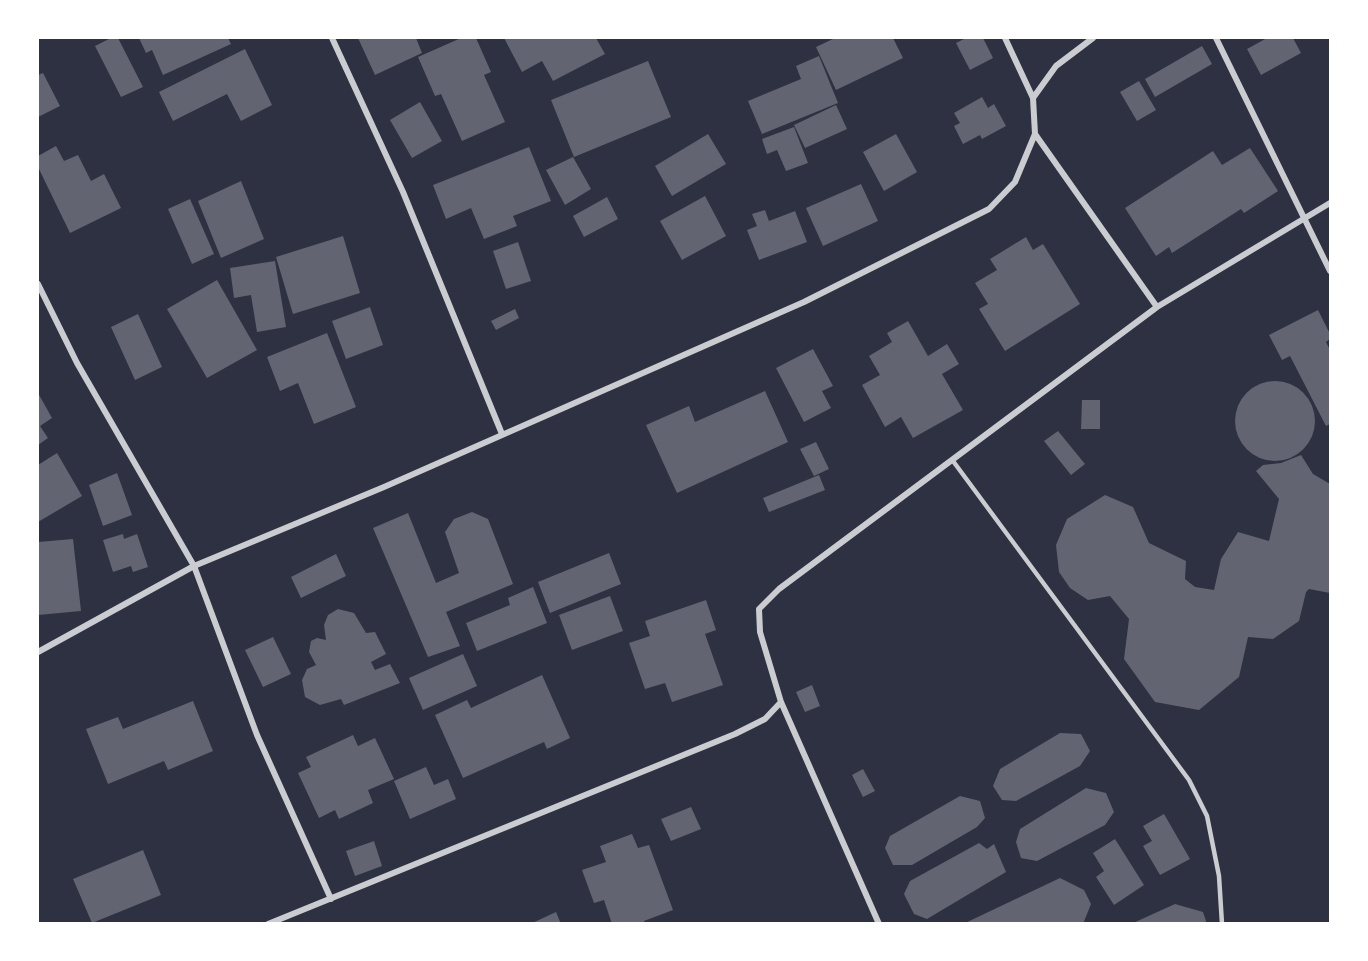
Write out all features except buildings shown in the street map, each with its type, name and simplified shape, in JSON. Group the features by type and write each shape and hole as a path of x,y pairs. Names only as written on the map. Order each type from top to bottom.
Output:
{"street":[{"path":"332,38 403,192 502,434"},
{"path":"38,652 194,566 384,487 804,302 988,209 1015,182 1035,134 1033,98 1005,38"},
{"path":"1033,98 1056,66 1093,38"},
{"path":"1216,38 1330,271"},
{"path":"1035,134 1157,307"},
{"path":"879,924 782,702 760,632 759,609 779,589 1157,307 1306,220 1330,203"},
{"path":"38,284 77,363 194,566 257,735 331,899"},
{"path":"268,924 472,839 735,734 765,718 782,702"},
{"path":"289,915 292,924"}],"lane":[{"path":"953,461 1189,780 1207,816 1219,876 1222,924"}]}
